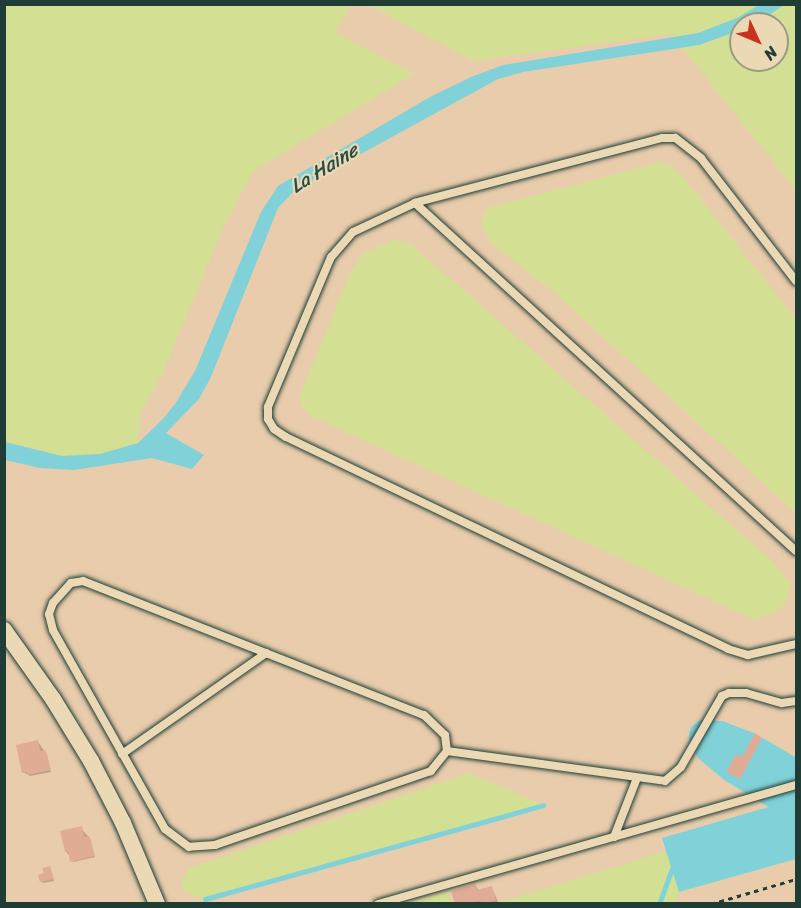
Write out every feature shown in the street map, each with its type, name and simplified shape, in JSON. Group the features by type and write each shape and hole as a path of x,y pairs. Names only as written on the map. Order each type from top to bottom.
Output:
{"street":[{"path":"4,630 53,699 91,761 123,823 157,903"}],"lane":[{"path":"796,281 701,158 675,138 662,138 415,203 353,232 331,258 268,407 268,419 274,429 296,442 728,649 748,655 796,644"},
{"path":"415,203 796,551"},
{"path":"83,582 424,716 436,724 445,735 447,751 431,771 215,846 189,847 165,829 53,630 49,614 53,603 71,583 83,582"},
{"path":"122,753 266,653"},
{"path":"447,751 664,781 681,767 722,696 734,692 782,703 796,701"},
{"path":"614,837 637,778"},
{"path":"378,903 796,785"}],"path":[{"path":"711,903 796,879"}],"green space":[{"path":"5,5 351,5 335,32 414,74 253,171 223,228 161,377 141,411 138,443 100,454 62,456 5,442"},
{"path":"369,5 796,5 796,190 671,34 473,61"},
{"path":"661,162 673,167 684,178 796,319 796,513 556,294 499,249 487,237 482,225 484,213 490,207"},
{"path":"393,240 411,244 775,564 790,583 788,599 779,610 755,620 313,417 302,406 300,395 351,271 364,253"},
{"path":"470,773 543,805 205,899 185,892 181,882 190,868"},
{"path":"666,851 679,892 676,903 495,904"},
{"path":"448,892 451,903 409,903"}],"water":[{"path":"759,5 784,5 773,12 747,12"},
{"name":"La Haine","path":"729,21 729,34 699,45 523,72 498,79 295,190 278,208 211,377 199,399 166,433 204,455 192,469 152,458 74,470 40,468 5,460 5,442 62,456 100,454 138,443 162,420 175,404 195,371 261,212 278,186 430,97 471,77 503,65 698,33"},
{"path":"796,799 796,859 679,892 662,838"}],"building":[{"path":"755,733 762,738 740,779 726,772 736,754 742,757"},
{"path":"38,740 40,751 45,750 47,754 51,770 27,775 26,772 22,773 16,745"},
{"path":"82,826 84,837 89,836 91,840 94,856 70,862 60,831"},
{"path":"50,866 54,879 40,882 38,875 44,873 42,868"},
{"path":"475,884 477,890 492,886 496,900 485,904 480,901 455,904 451,891"}],"waterway":[{"path":"796,776 748,748 719,737 705,736 711,748 734,767 796,805"},
{"path":"205,899 543,805"},
{"path":"659,904 672,868"}]}
